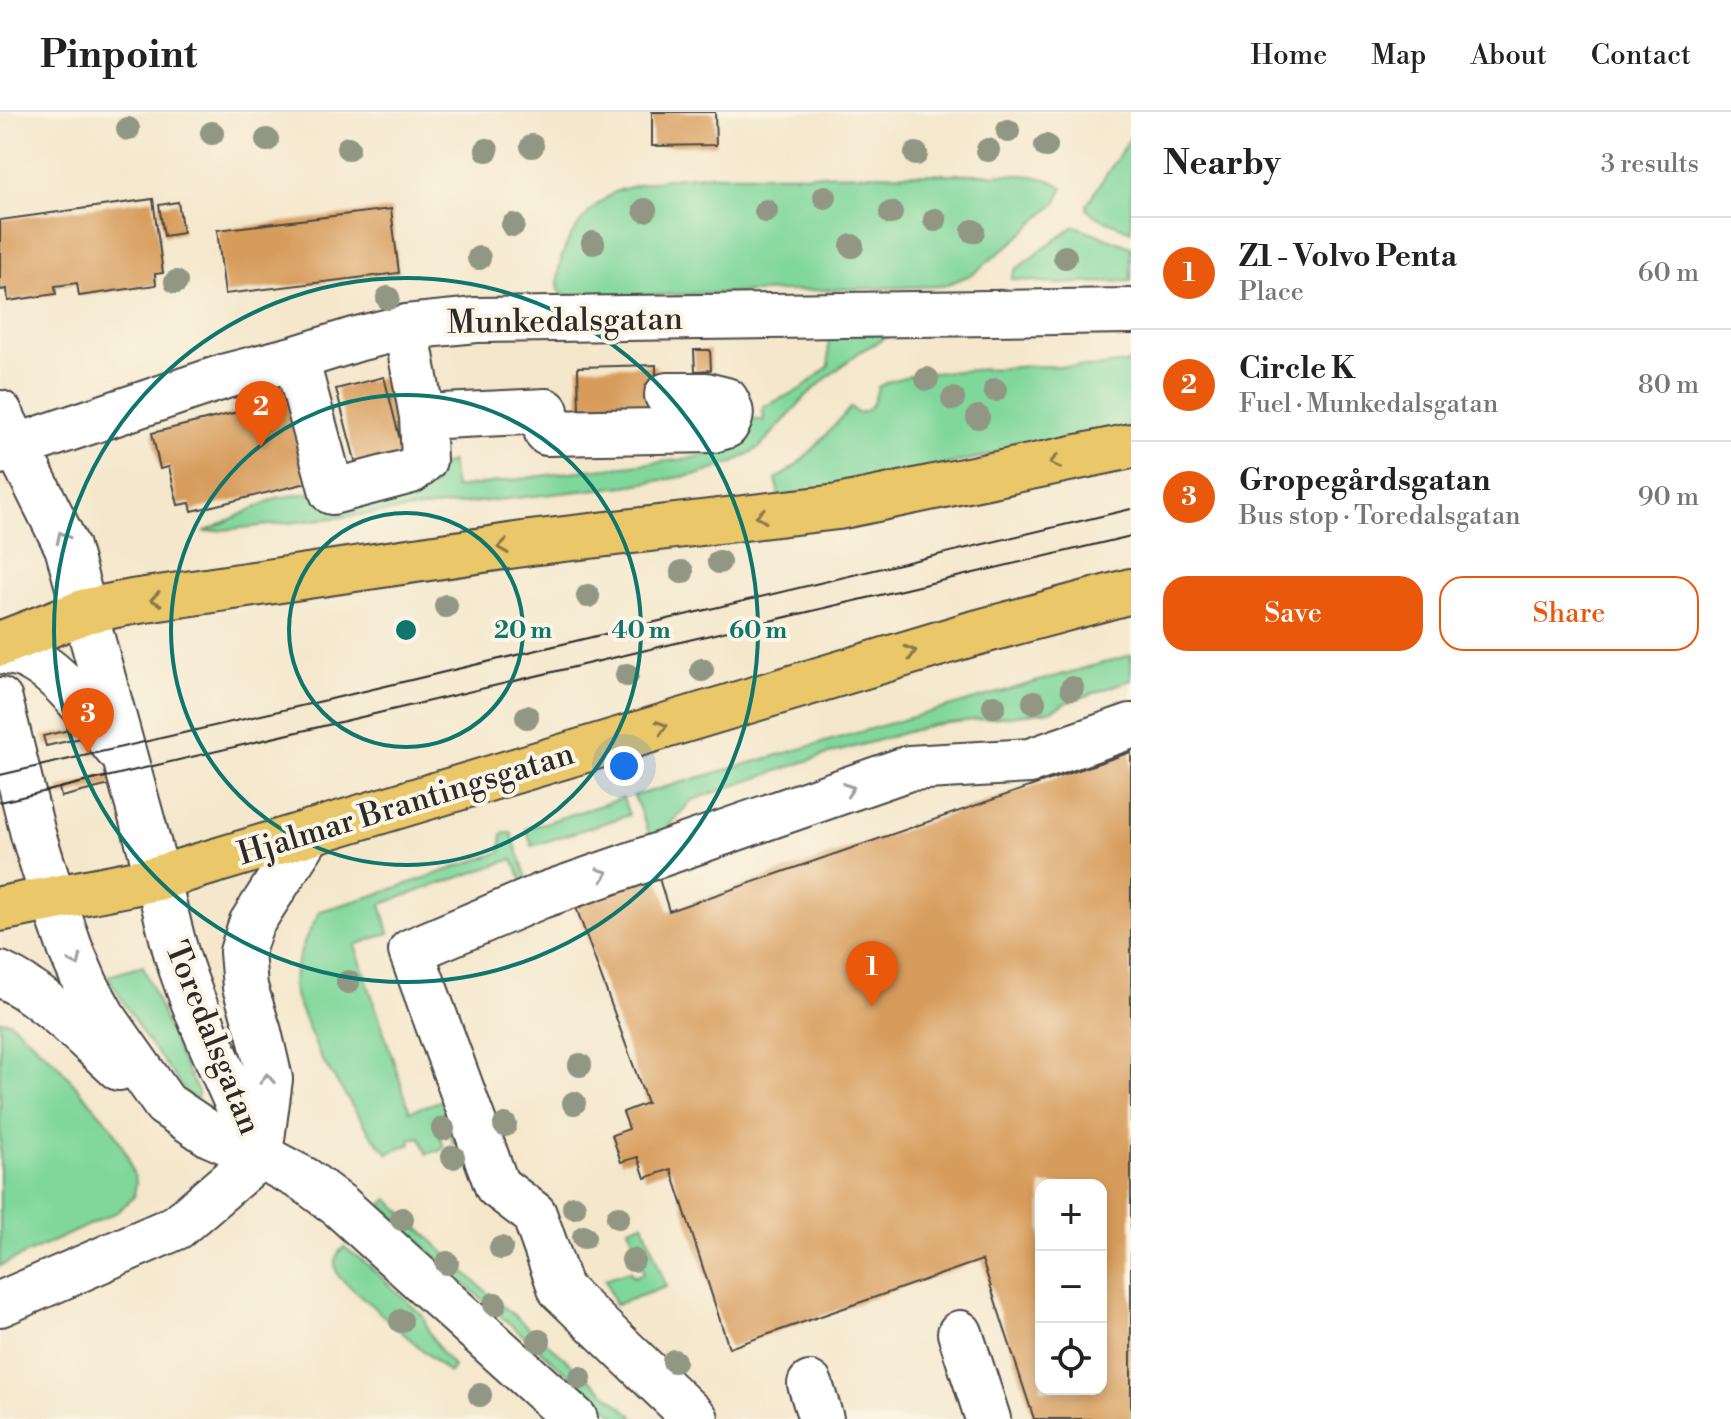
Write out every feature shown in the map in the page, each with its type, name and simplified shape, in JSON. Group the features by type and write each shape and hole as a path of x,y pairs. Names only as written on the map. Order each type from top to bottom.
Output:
{"main road":[{"path":"0,644 86,611 145,600 530,543 838,507 1131,446"},
{"name":"Hjalmar Brantingsgatan","path":"0,909 158,878 968,635 1131,591"}],"street":[{"name":"Munkedalsgatan","path":"6,437 406,327 476,320 1131,311"},
{"path":"296,358 332,492 411,471 424,460 422,417 406,327"},
{"path":"422,417 563,404 547,433 713,430 726,426 732,418 726,400 706,395 667,395"},
{"name":"Toredalsgatan","path":"6,437 67,547 180,965 260,1156"},
{"name":"Toredalsgatan","path":"0,651 19,655 45,668 71,692 126,759"},
{"name":"Toredalsgatan","path":"0,700 33,834 53,898 70,948 103,1016 165,1104 211,1135 260,1156"},
{"path":"696,1419 561,1290 534,1214 497,1186 411,951 530,901 909,768 1030,761 1131,726"},
{"path":"0,1304 177,1227 260,1156 270,1079 245,987 242,952 251,924 310,832"},
{"path":"0,974 40,999 165,1104"},
{"path":"260,1156 305,1180 340,1206 575,1419"},
{"path":"960,1333 988,1419"}],"green space":[{"path":"1131,137 1131,231 1095,216 1087,209 1087,204"},
{"path":"710,175 1034,176 1063,188 1057,202 1014,241 973,274 943,286 584,297 559,291 560,262 580,223 613,193 641,184"},
{"path":"1075,226 1131,247 1131,281 1059,284 1011,279 1016,269"},
{"path":"828,330 891,335 861,351 830,375 806,396 760,447 733,463 700,474 625,486 204,532 276,498 407,479 451,462 455,488 716,453 731,448 747,420 764,420 763,407 801,389 829,366"},
{"path":"1131,362 1131,427 779,498 776,479 804,457 851,407 857,413 869,408 878,387 890,381 916,374 1032,366 1097,367"},
{"path":"1131,655 1131,680 1050,711 932,725 822,756 692,800 653,843 634,796"},
{"path":"623,798 629,815 532,846 526,829"},
{"path":"511,832 530,887 526,888 513,859 381,904 389,933 355,945 410,1111 446,1099 460,1142 454,1144 443,1114 434,1117 444,1148 427,1154 420,1137 410,1139 411,1144 388,1153 372,1136 321,1058 296,999 293,985 305,940 320,911 501,852 502,834"},
{"path":"143,966 179,1055 198,1092 195,1099 190,1097 144,1036 108,976"},
{"path":"0,1020 9,1021 57,1064 112,1127 127,1155 136,1182 134,1197 117,1212 0,1266"},
{"path":"388,1199 484,1290 633,1416 619,1419 498,1314 382,1204"},
{"path":"643,1223 666,1287 615,1305 605,1279 630,1271 633,1277 644,1273 629,1228"},
{"path":"344,1247 423,1316 441,1352 454,1367 449,1373 339,1277 335,1261"}],"building":[{"path":"652,112 715,112 716,145 652,146"},
{"path":"153,199 163,273 155,274 156,285 79,296 77,283 55,286 56,294 8,301 7,289 0,290 0,220"},
{"path":"178,202 183,233 164,236 159,205"},
{"path":"391,209 399,273 225,294 217,230"},
{"path":"694,350 710,350 711,370 695,371"},
{"path":"656,365 656,380 668,411 579,413 578,367"},
{"path":"384,377 406,463 359,475 336,389"},
{"path":"287,400 307,483 192,511 190,503 178,505 169,467 160,469 152,433"},
{"path":"105,722 107,732 46,746 43,736"},
{"path":"1131,752 1131,1419 1034,1419 982,1260 729,1348 671,1169 645,1178 638,1157 621,1162 612,1135 629,1129 623,1112 647,1103 573,899 657,872 669,911"},
{"path":"115,774 118,783 61,797 59,788"}],"tram line":[{"path":"0,775 1131,509"},
{"path":"0,802 1131,536"}],"place":[{"name":"Circle K","path":"261,447"},
{"name":"Gropegårdsgatan","path":"88,754"},
{"name":"Z1 - Volvo Penta","path":"872,1007"}]}
